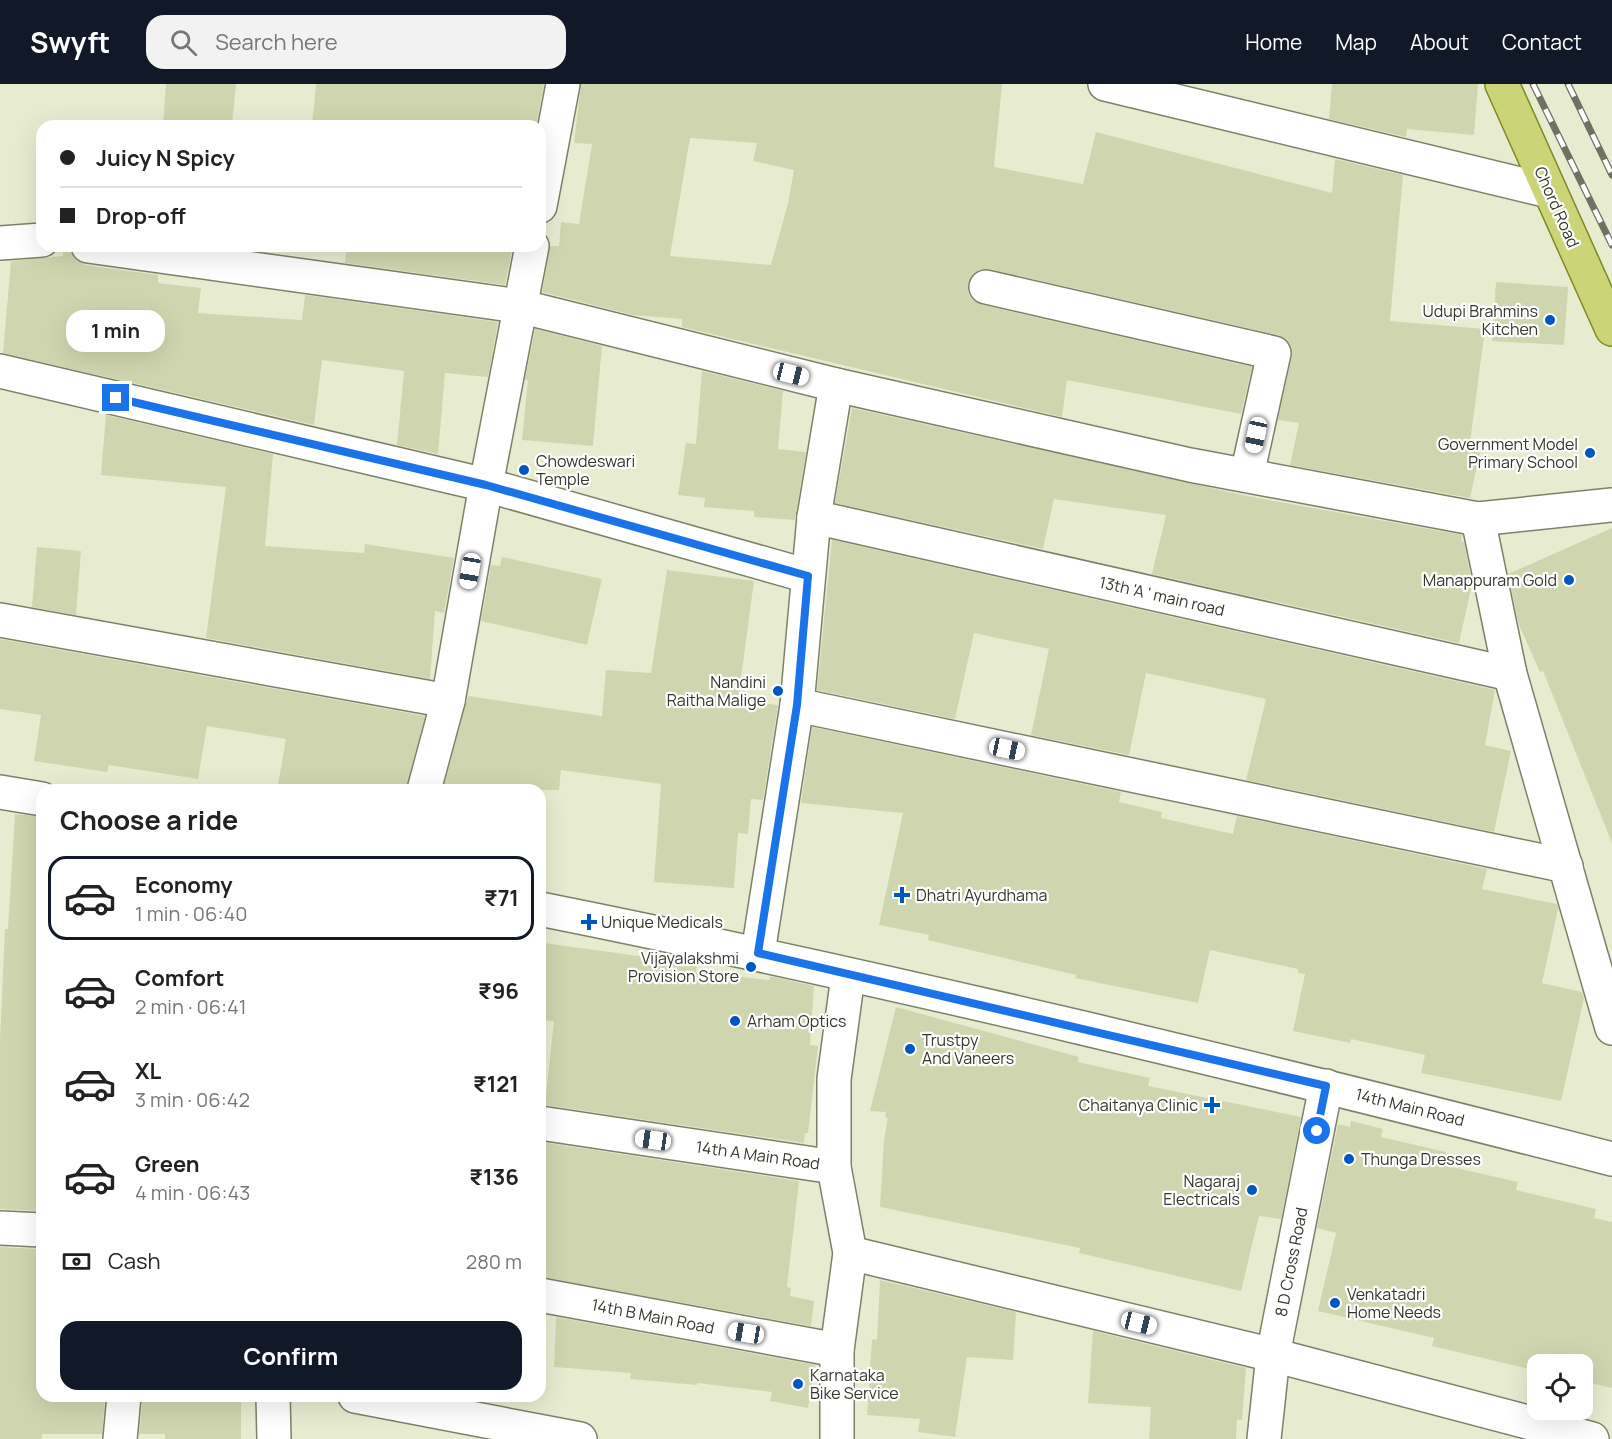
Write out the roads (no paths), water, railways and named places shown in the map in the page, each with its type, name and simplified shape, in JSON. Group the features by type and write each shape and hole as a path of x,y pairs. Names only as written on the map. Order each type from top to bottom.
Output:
{"main road":[{"name":"Chord Road","path":"1502,84 1612,329"}],"street":[{"path":"546,174 563,84"},
{"path":"1105,84 1549,191"},
{"path":"0,243 36,240"},
{"path":"131,252 519,306 836,385 1190,465 1478,519 1612,505"},
{"path":"426,784 447,701 531,252"},
{"path":"986,287 1274,353 1247,475"},
{"path":"0,370 486,485 808,576"},
{"path":"758,953 797,705 814,517 836,385"},
{"name":"13th 'A ' main road","path":"814,517 1510,674"},
{"path":"1478,519 1510,674 1612,1028"},
{"path":"0,620 447,701"},
{"path":"797,705 1566,866"},
{"path":"0,792 36,798"},
{"name":"14th Main Road","path":"546,910 758,953 848,976 1326,1086 1612,1159"},
{"path":"837,1439 837,1350 850,1253 834,1167 834,1079 848,976"},
{"name":"8 D Cross Road","path":"1264,1439 1273,1355 1326,1086"},
{"name":"14th A Main Road","path":"546,1124 834,1167"},
{"path":"0,1228 36,1230"},
{"path":"850,1253 1273,1355 1592,1439"},
{"name":"14th B Main Road","path":"546,1295 837,1350"},
{"path":"120,1439 123,1402"},
{"path":"273,1402 274,1439"},
{"path":"386,1402 580,1439"}],"railway":[{"path":"1533,84 1612,245"},
{"path":"1568,84 1612,175"}],"place":[{"name":"Udupi Brahmins Kitchen","path":"1550,320"},
{"name":"Government Model Primary School","path":"1590,453"},
{"name":"Chowdeswari Temple","path":"524,470"},
{"name":"Manappuram Gold","path":"1569,580"},
{"name":"Nandini Raitha Malige","path":"778,691"},
{"name":"Dhatri Ayurdhama","path":"902,895"},
{"name":"Unique Medicals","path":"589,922"},
{"name":"Vijayalakshmi Provision Store","path":"751,967"},
{"name":"Arham Optics","path":"735,1021"},
{"name":"Trustpy And Vaneers","path":"910,1049"},
{"name":"Chaitanya Clinic","path":"1212,1105"},
{"name":"Thunga Dresses","path":"1349,1159"},
{"name":"Nagaraj Electricals","path":"1252,1190"},
{"name":"Venkatadri Home Needs","path":"1335,1303"},
{"name":"Karnataka Bike Service","path":"798,1384"}]}
